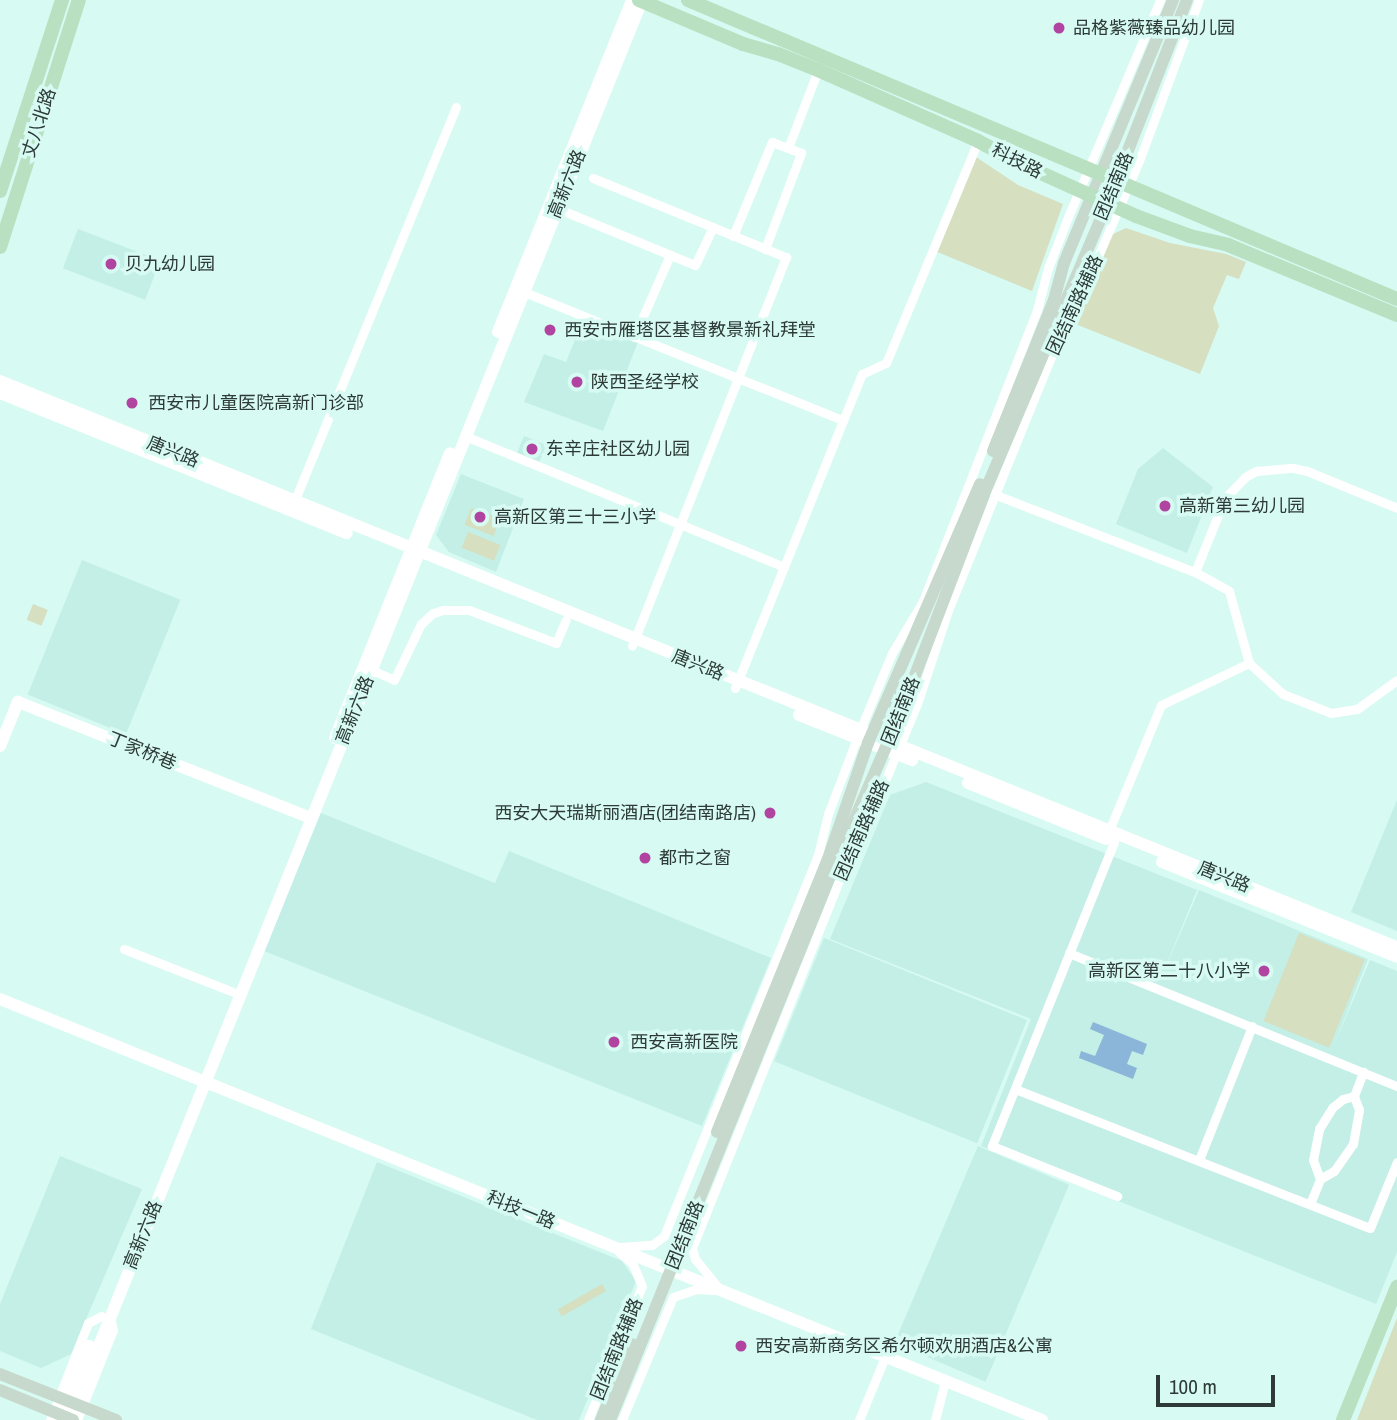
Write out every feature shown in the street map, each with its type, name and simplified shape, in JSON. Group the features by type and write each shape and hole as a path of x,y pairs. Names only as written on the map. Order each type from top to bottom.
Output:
{"main road":[{"name":"丈八北路","path":"0,191 62,0"},
{"name":"丈八北路","path":"0,247 79,0"},
{"name":"科技路","path":"639,0 743,44 778,54 818,71 978,141 1113,207 1190,236 1228,245 1397,315"},
{"name":"科技路","path":"688,0 1397,299"},
{"name":"团结南路","path":"610,1420 828,859 864,737 987,465 1095,170 1173,0"},
{"name":"团结南路","path":"601,1420 835,864 893,748 1062,304 1113,207 1123,182 1187,0"},
{"path":"1343,1420 1397,1287"},
{"path":"0,1374 116,1420"},
{"path":"0,1390 64,1418"}],"street":[{"name":"高新六路","path":"64,1418 639,0"},
{"path":"1095,170 1160,0"},
{"path":"1123,182 1199,0"},
{"path":"788,148 818,71"},
{"path":"294,502 456,107"},
{"path":"737,685 862,374 886,363 978,141"},
{"path":"733,236 772,142 802,153 765,249"},
{"path":"593,178 786,257 633,643"},
{"path":"554,207 695,265 713,227"},
{"name":"高新六路","path":"201,1080 233,992 372,670 413,555 524,292 554,207"},
{"path":"634,337 670,255"},
{"path":"524,292 843,420"},
{"name":"唐兴路","path":"0,381 294,502 566,620 633,643"},
{"name":"唐兴路","path":"0,393 633,643 1397,957"},
{"path":"465,436 784,567"},
{"path":"1195,572 1225,498 1245,477 1256,471 1279,468 1307,471 1397,508"},
{"path":"990,492 1195,572 1229,591 1249,663 1283,694 1331,713 1357,709 1397,680"},
{"path":"372,670 394,680 421,624 433,613 443,610 469,610 556,643 566,620"},
{"path":"1117,1196 992,1146 1069,953 1109,837 1161,705 1249,663"},
{"name":"丁家桥巷","path":"0,746 19,702 307,817"},
{"name":"团结南路辅路","path":"614,1247 652,1245 664,1236 818,855 828,814 864,737"},
{"name":"团结南路辅路","path":"722,1290 706,1276 695,1259 692,1248 837,885 865,829 893,748"},
{"name":"唐兴路","path":"1109,837 1397,947"},
{"path":"124,949 233,992"},
{"path":"1069,953 1397,1086"},
{"name":"科技一路","path":"0,999 1042,1420"},
{"path":"1199,1160 1252,1026"},
{"path":"1310,1204 1321,1180 1335,1171 1353,1144 1359,1110 1354,1096 1363,1072"},
{"path":"1015,1089 1370,1228 1397,1162"},
{"path":"1321,1180 1313,1160 1319,1129 1333,1107 1354,1096"},
{"name":"团结南路辅路","path":"588,1420 642,1286 632,1264 614,1247"},
{"name":"团结南路辅路","path":"622,1420 673,1297 696,1289 722,1290"},
{"path":"859,1420 885,1357"},
{"path":"935,1420 945,1381"}],"shaded area":[{"name":"贝九幼儿园","path":"78,229 160,261 145,300 63,268"},
{"name":"陕西圣经学校","path":"583,320 638,342 603,431 524,402 544,354 566,362"},
{"name":"东辛庄社区幼儿园","path":"524,436 546,445 540,462 517,453"},
{"name":"高新第三幼儿园","path":"1163,448 1213,487 1187,553 1116,524 1138,469"},
{"name":"高新区第三十三小学","path":"461,474 524,499 496,572 449,552 436,535"},
{"path":"82,560 180,600 126,734 28,694"},
{"path":"926,782 1197,890 1159,983 1199,890 1368,959 1333,1048 1370,960 1397,971 1397,1252 1376,1304 981,1146 1031,1019 830,939 890,795"},
{"path":"1397,800 1397,931 1351,912"},
{"name":"西安高新医院","path":"321,813 495,883 509,851 771,958 702,1126 264,951"},
{"path":"824,938 1027,1020 977,1143 774,1061"},
{"path":"1093,1022 1147,1044 1143,1055 1132,1051 1127,1064 1137,1068 1133,1079 1079,1058 1081,1051 1095,1056 1104,1035 1090,1029"},
{"path":"978,1146 1069,1185 986,1382 894,1343"},
{"path":"60,1156 142,1189 71,1354 41,1368 0,1351 0,1304"},
{"path":"377,1162 622,1261 636,1281 579,1420 537,1420 311,1329"}],"green space":[{"path":"976,157 1018,185 1063,204 1032,291 935,251"},
{"path":"1126,228 1170,243 1226,254 1246,262 1239,279 1227,275 1213,308 1219,326 1200,374 1073,323 1111,235"},
{"path":"471,508 500,519 493,536 465,525"},
{"path":"468,532 500,545 494,561 462,548"},
{"path":"33,604 48,610 41,626 27,620"},
{"path":"1299,933 1365,960 1329,1048 1263,1021"},
{"path":"602,1284 606,1291 562,1316 558,1310"},
{"path":"1397,1318 1397,1420 1357,1420"}],"place":[{"name":"品格紫薇臻品幼儿园","path":"1059,28"},
{"name":"贝九幼儿园","path":"111,264"},
{"name":"西安市雁塔区基督教景新礼拜堂","path":"550,330"},
{"name":"陕西圣经学校","path":"577,382"},
{"name":"西安市儿童医院高新门诊部","path":"132,403"},
{"name":"东辛庄社区幼儿园","path":"532,449"},
{"name":"高新第三幼儿园","path":"1165,506"},
{"name":"高新区第三十三小学","path":"480,517"},
{"name":"西安大天瑞斯丽酒店(团结南路店)","path":"770,813"},
{"name":"都市之窗","path":"645,858"},
{"name":"高新区第二十八小学","path":"1264,971"},
{"name":"西安高新医院","path":"614,1042"},
{"name":"西安高新商务区希尔顿欢朋酒店&公寓","path":"741,1346"}]}
